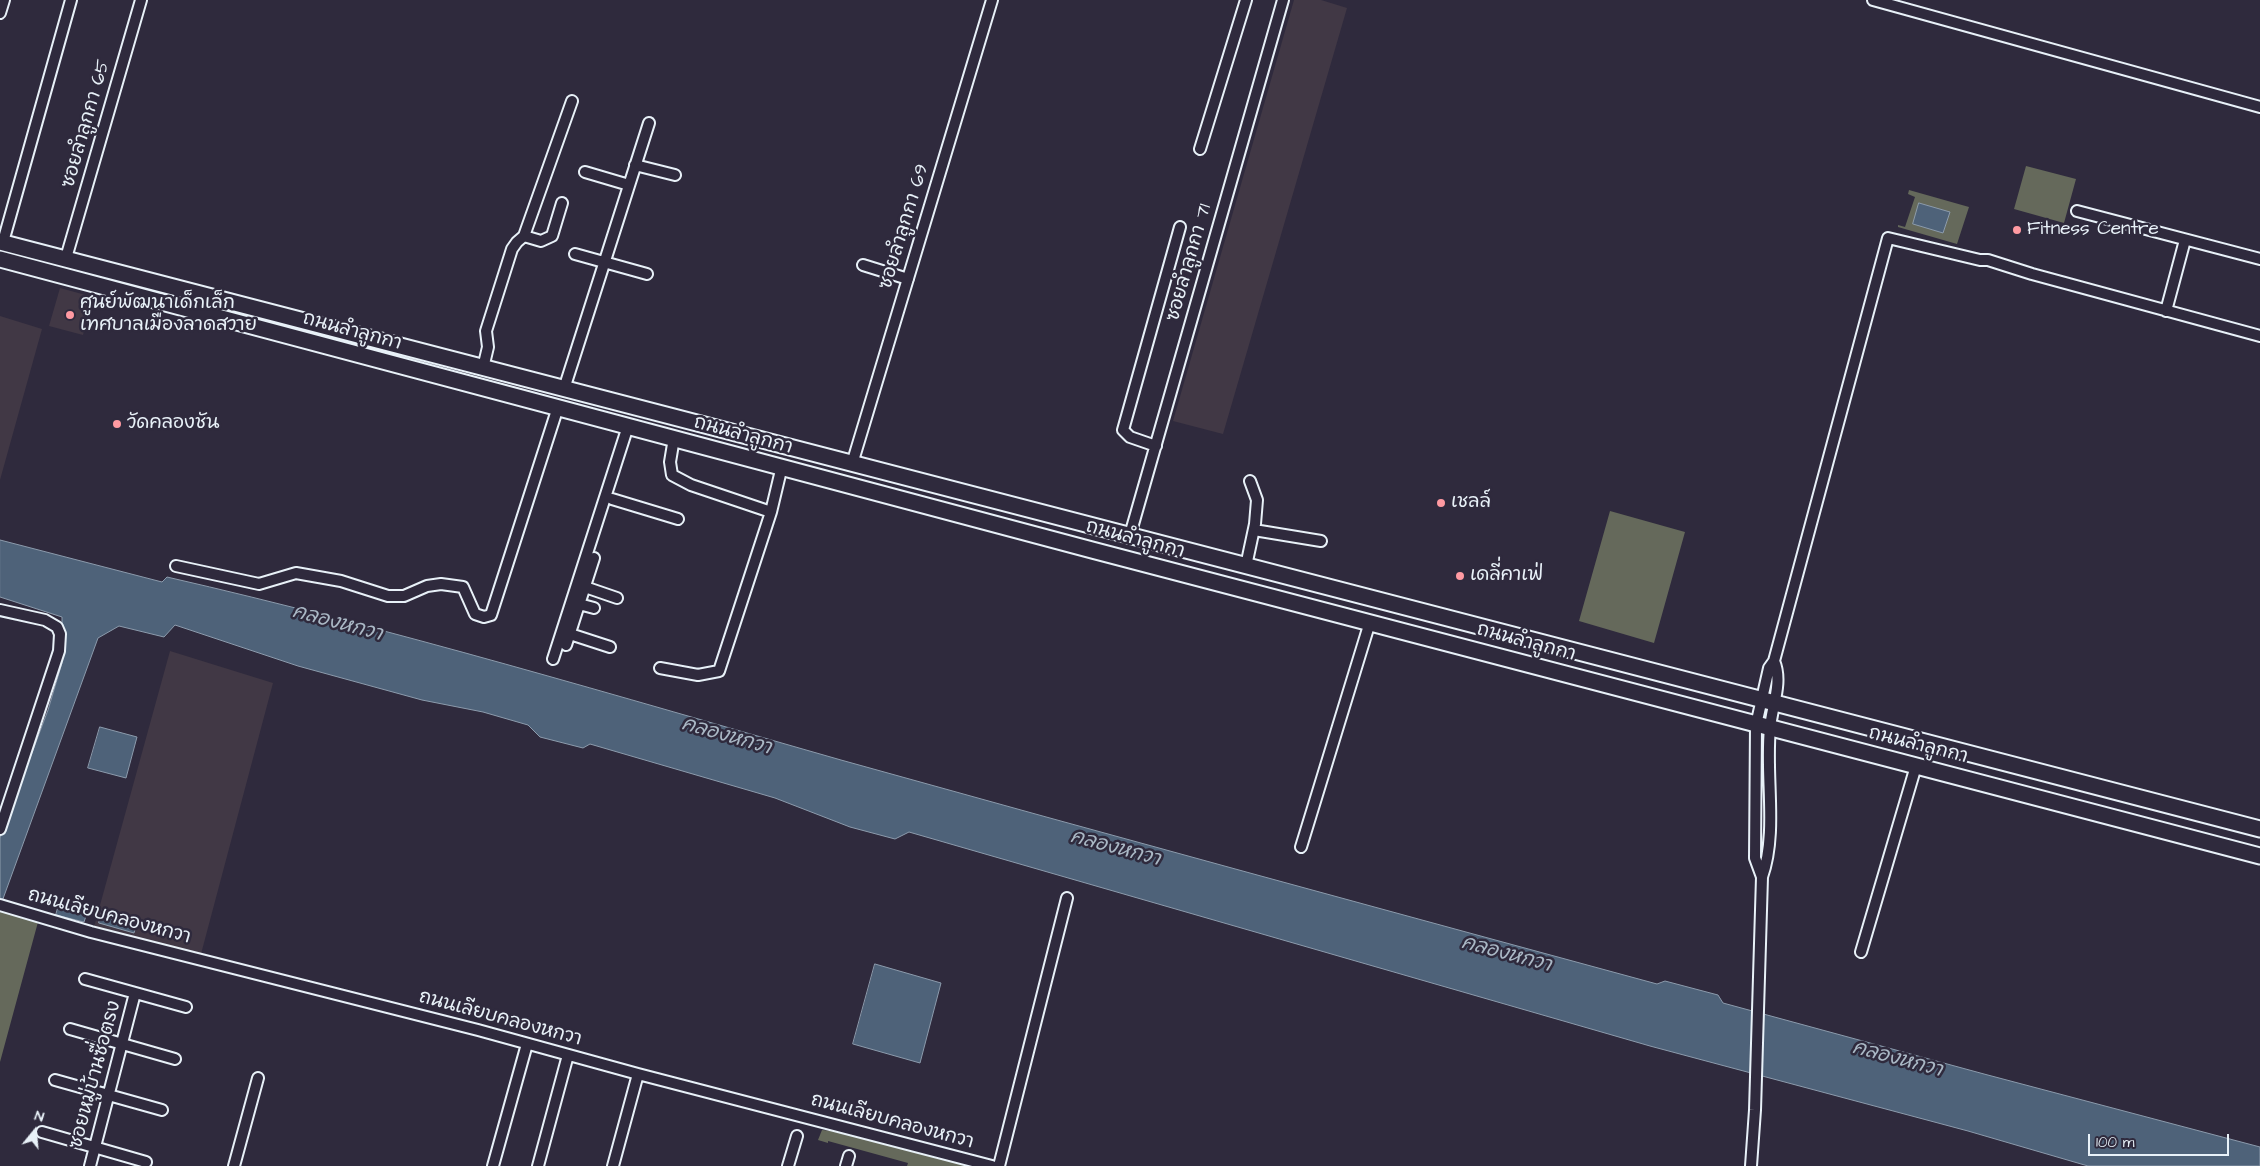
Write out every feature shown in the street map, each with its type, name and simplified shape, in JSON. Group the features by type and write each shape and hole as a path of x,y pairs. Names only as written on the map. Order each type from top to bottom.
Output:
{"main road":[{"name":"ถนนลำลูกกา","path":"2,242 2260,829"},
{"name":"ถนนลำลูกกา","path":"0,259 2260,856"},
{"path":"732,453 737,434"}],"street":[{"path":"0,13 4,0"},
{"path":"2,242 71,0"},
{"name":"ซอยลำลูกกา 65","path":"66,258 141,0"},
{"name":"ซอยลำลูกกา 69","path":"852,464 992,0"},
{"path":"1200,149 1246,0"},
{"name":"ซอยลำลูกกา 71","path":"1130,535 1283,0"},
{"path":"1873,0 2260,107"},
{"path":"484,368 488,346 486,330 512,249 524,236 572,101"},
{"path":"564,389 649,123"},
{"path":"635,165 675,175"},
{"path":"585,172 629,185"},
{"path":"524,236 541,241 552,236 562,204"},
{"path":"2077,211 2260,259"},
{"path":"1156,446 1130,437 1123,430 1180,227"},
{"path":"1762,877 1755,858 1756,787 1768,701 1769,668 1774,661 1888,238 1980,260 1988,260 2032,274 2260,336"},
{"path":"2166,311 2185,240"},
{"path":"575,254 647,274"},
{"path":"863,265 908,279"},
{"path":"176,566 259,584 296,573 341,581 388,596 404,596 427,586 441,584 464,587 475,614 484,617 491,615 558,407"},
{"path":"566,645 612,499 631,427"},
{"path":"553,659 631,427"},
{"path":"674,438 670,462 672,475 691,485 771,512"},
{"path":"660,668 698,675 719,671 771,512 782,466"},
{"path":"1246,566 1254,530 1257,500 1250,481"},
{"path":"612,499 678,519"},
{"path":"1254,530 1321,541"},
{"path":"585,587 617,598"},
{"path":"580,604 594,608"},
{"path":"0,610 45,620 57,627 60,634 59,651 0,829"},
{"path":"1301,847 1370,622"},
{"path":"570,634 610,647"},
{"path":"1751,1166 1755,1110 1762,877 1766,866 1769,831 1769,785 1763,726"},
{"path":"1861,952 1916,766"},
{"path":"1756,787 1769,785"},
{"path":"1755,831 1769,831"},
{"path":"998,1166 1067,898"},
{"name":"ถนนเลียบคลองหกวา","path":"0,906 91,932 992,1166"},
{"path":"85,979 186,1007"},
{"name":"ซอยหมู่บ้านซื่อตรง","path":"90,1166 136,993"},
{"path":"70,1029 175,1059"},
{"path":"493,1166 527,1044"},
{"path":"538,1166 568,1055"},
{"path":"613,1166 638,1074"},
{"path":"234,1166 258,1078"},
{"path":"55,1080 162,1110"},
{"path":"42,1132 146,1162"},
{"path":"788,1166 797,1136"}],"shaded area":[{"path":"1294,0 1321,0 1347,8 1223,434 1173,421"},
{"name":"ศูนย์พัฒนาเด็กเล็ก เทศบาลเมืองลาดสวาย","path":"60,288 93,297 83,335 49,326"},
{"path":"0,316 42,329 0,480"},
{"path":"170,651 273,683 201,954 94,927"}],"green space":[{"path":"2026,166 2076,179 2064,223 2014,209"},
{"path":"1909,190 1969,207 1957,244 1898,227 1898,225 1905,227 1915,197 1908,194"},
{"path":"1610,511 1685,532 1654,643 1579,621"},
{"path":"0,911 38,922 0,1062"},
{"path":"822,1130 844,1132 972,1166 907,1166 908,1163 828,1141 828,1143 818,1140"}],"water":[{"path":"1919,203 1950,212 1943,233 1913,224"},
{"name":"คลองหกวา","path":"0,540 162,582 167,577 252,597 421,641 841,760 1657,984 1665,981 1718,995 1723,1003 2260,1147 2260,1166 2088,1166 1968,1131 1650,1046 909,832 895,839 850,827 775,798 590,744 583,748 540,737 528,725 483,712 422,700 298,666 175,625 164,637 119,626 98,638 0,907 0,838 48,710 62,663 62,617 0,597"},
{"path":"100,727 137,737 126,778 88,768"},
{"path":"61,898 85,905 86,916 84,922 56,915"},
{"path":"102,910 138,919 134,933 99,923"},
{"path":"875,964 941,983 920,1063 853,1044"}],"place":[{"name":"Fitness Centre","path":"2017,230"},
{"name":"ศูนย์พัฒนาเด็กเล็ก เทศบาลเมืองลาดสวาย","path":"70,315"},
{"name":"วัดคลองชัน","path":"117,424"},
{"name":"เชลล์","path":"1441,503"},
{"name":"เดลี่คาเฟ่","path":"1460,576"}]}
